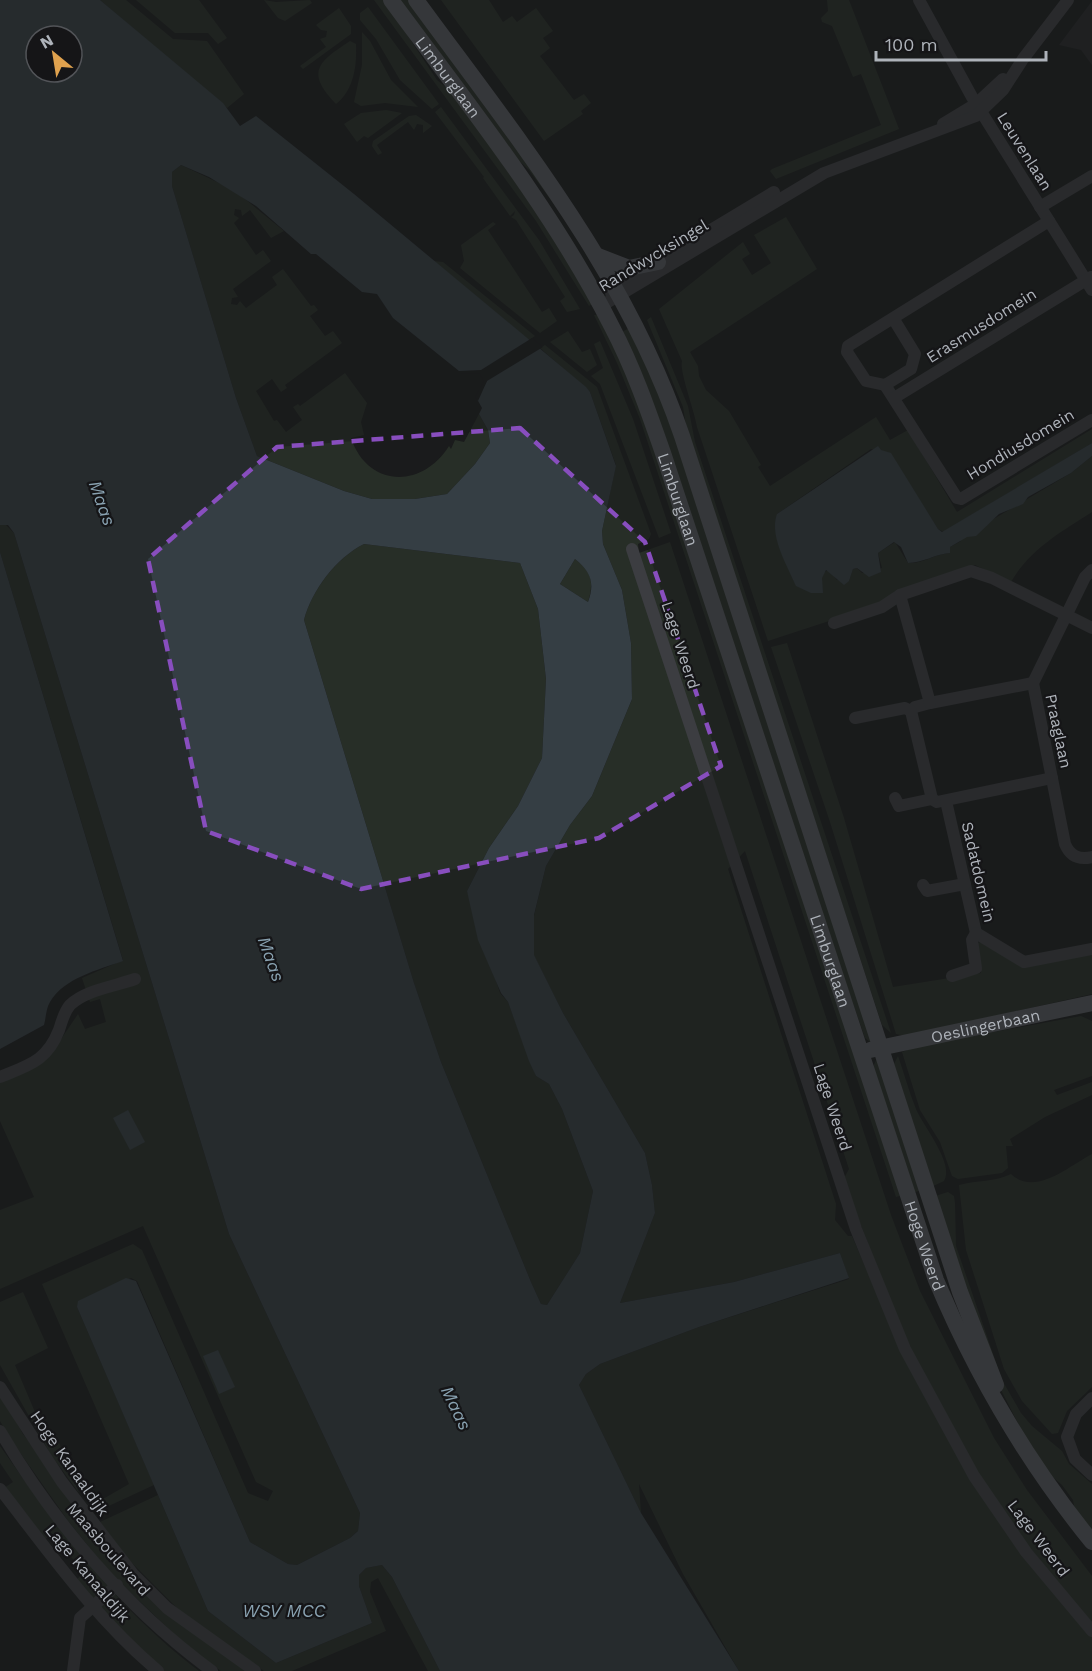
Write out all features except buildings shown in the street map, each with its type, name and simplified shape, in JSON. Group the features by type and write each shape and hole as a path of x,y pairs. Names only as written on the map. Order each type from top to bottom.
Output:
{"main road":[{"name":"Limburglaan","path":"391,0 507,157 562,240 601,306 636,379 663,453 860,1053"},
{"name":"Limburglaan","path":"416,0 534,160 598,256 655,365 674,414 880,1048"},
{"path":"598,256 629,268 658,262"},
{"name":"Oeslingerbaan","path":"860,1053 1092,1003"},
{"name":"Hoge Weerd","path":"880,1048 960,1292 1014,1430"},
{"name":"Hoge Weerd","path":"860,1053 936,1280 980,1376 1052,1490 1092,1542"}],"street":[{"name":"Leuvenlaan","path":"919,0 979,108 1040,207 1090,282"},
{"name":"Randwycksingel","path":"601,306 658,262 767,196 802,180 928,133 959,124 1004,90 1023,59 1068,0"},
{"name":"Randwycksingel","path":"618,291 824,173"},
{"name":"Leuvenlaan","path":"1040,207 1092,176"},
{"path":"885,385 866,381 847,352 848,346 1049,221"},
{"name":"Erasmusdomein","path":"894,398 1090,282"},
{"name":"Erasmusdomein","path":"885,385 911,369 915,354 893,318"},
{"name":"Hondiusdomein","path":"885,385 957,498 961,499 1092,420"},
{"name":"Lage Weerd","path":"632,549 856,1228 897,1329 974,1476 1026,1552 1092,1631"},
{"name":"Praaglaan","path":"1092,570 1085,577 1033,683 1067,849 1077,858 1092,857"},
{"path":"834,623 882,607 900,595 971,571 992,578 1092,628"},
{"path":"900,595 930,703"},
{"path":"911,711 915,707 930,703 1033,683"},
{"path":"855,718 905,708 911,711"},
{"path":"911,711 932,799"},
{"path":"895,798 899,806 932,799 937,802 946,801 1052,778"},
{"name":"Sadatdomein","path":"946,801 976,933 1024,962 1092,949"},
{"path":"923,885 927,891 965,884"},
{"path":"952,976 976,968 972,940 976,933"},
{"path":"0,1077 44,1056 50,1049 65,1012 71,1004 85,996 135,979"},
{"name":"Hoge Kanaaldijk","path":"0,1387 62,1482 133,1574 167,1608 255,1671"},
{"path":"1092,1398 1073,1418 1067,1441 1075,1459 1092,1475"},
{"name":"Maasboulevard","path":"0,1431 48,1504 85,1551 171,1640 212,1671"},
{"name":"Lage Kanaaldijk","path":"0,1489 93,1606 128,1645 158,1671"},
{"path":"73,1671 81,1618 117,1585"}],"highlighted area":[{"path":"520,428 645,542 721,766 599,838 361,889 206,831 148,559 277,447"}],"shaded area":[{"path":"100,0 126,0 173,39 207,41 244,94 227,108"},
{"path":"136,0 199,0 227,38 218,44 208,33 175,33"},
{"path":"264,0 276,2 310,0 312,3 285,21 278,18"},
{"path":"374,0 384,0 437,80 453,93 543,216 592,304 589,306 536,221"},
{"path":"398,0 408,0 539,177 569,225 529,170 511,153"},
{"path":"441,0 489,0 503,22 512,16 517,22 536,8 553,31 543,38 550,48 540,56 574,100 584,94 591,103 581,111 583,114 544,141"},
{"path":"827,0 849,0 899,129 776,179 770,171 772,169 881,125 861,74 853,77 832,26 822,22 821,18 828,11"},
{"path":"1092,1 1092,65 1081,50 1059,45"},
{"path":"368,7 439,104 432,109 400,80 376,39 360,20 360,13"},
{"path":"339,8 351,26 351,34 303,69 300,66 326,47 320,39 326,37 327,31 321,30 316,25"},
{"path":"362,32 370,41 391,80 418,107 385,103 361,106 354,102 362,65"},
{"path":"350,41 356,44 353,77 347,92 336,104 321,84 318,76 319,68 330,55"},
{"path":"441,107 539,240 580,309 567,312 560,301 565,297 516,220 511,217 515,211 510,216 435,112"},
{"path":"386,110 402,113 368,138 364,136 357,142 344,124 361,113"},
{"path":"416,115 432,126 423,133 423,125 417,124 414,130 408,122 377,145 382,153 378,155 372,146 373,141 409,116"},
{"path":"181,165 234,190 284,231 271,238 250,210 242,216 241,210 235,209 234,215 239,218 234,223 256,255 263,250 271,261 233,289 238,297 232,298 231,304 237,305 240,301 246,308 277,285 272,277 283,269 311,306 314,305 318,310 310,316 325,336 333,331 342,343 285,385 287,388 281,392 272,379 256,391 274,421 277,420 286,432 302,420 293,407 298,404 300,406 345,373 367,403 361,422 364,435 351,438 359,454 370,466 382,474 396,477 411,476 425,470 438,460 449,446 451,449 455,440 464,442 479,414 488,430 490,443 475,464 447,494 415,499 372,499 344,491 257,456 236,398 172,186 172,172"},
{"path":"786,217 817,269 690,352 698,366 699,376 706,390 729,411 761,465 758,467 770,486 876,417 890,440 908,430 957,512 1092,429 1092,443 960,522 992,520 1071,473 1092,456 1092,512 1037,551 1027,560 1011,582 975,565 894,592 878,605 768,641 697,427 682,361 659,309 743,242 750,254 742,259 752,275 771,263 754,235","holes":["871,449 889,453 938,529 961,541 950,547 950,553 908,563 895,542 878,553 882,568 862,573 857,568 853,569 849,581 837,580 829,570 822,573 822,578 777,514"]},
{"path":"493,222 496,224 488,230 542,312 549,308 557,321 540,333 460,268 464,261 461,245"},
{"path":"433,261 443,262 535,336 529,340"},
{"path":"594,315 597,315 624,360 903,1195 896,1197 640,419"},
{"path":"651,317 688,406 695,442 891,1033 882,1025 687,432 683,407 647,320"},
{"path":"631,327 662,397 873,1040 870,1042 865,1038 620,333"},
{"path":"568,331 582,352 590,349 597,365 587,372 550,342"},
{"path":"600,341 633,419 671,533 659,538 600,384 591,376 603,368 594,344"},
{"path":"545,345 597,387 651,534 649,539 638,544 639,553 670,542 891,1215 920,1291 994,1438 1027,1490 1092,1576 1092,1671 739,1671 683,1574 639,1484 641,1513 579,1385 586,1374 600,1364 699,1327 849,1279 840,1253 734,1282 620,1303 655,1213 645,1153 563,1013 534,956 534,916 546,866 570,825 592,796 632,699 631,643 622,590 603,544 602,531 616,465 590,392 540,348","holes":["745,851 849,1169 843,1180 868,1243 867,1271 852,1236 848,1236 835,1220 836,1204 728,869"]},
{"path":"4,523 14,533 229,1234 360,1513 358,1531 350,1538 297,1565 288,1564 250,1542 137,1281 131,1278 77,1307 154,1485 100,1510 96,1503 129,1484 42,1284 133,1244 142,1250 248,1493 268,1501 273,1491 256,1482 143,1226 0,1289 0,1210 34,1197 0,1121 0,1081 49,1057 78,1014 85,1029 106,1022 100,999 90,1002 82,978 123,960 0,552 0,525"},
{"path":"364,544 520,563 538,609 546,679 542,758 518,806 489,848 467,891 500,993 508,1002 536,1076 549,1084 562,1109 593,1191 580,1253 547,1305 541,1304 531,1282 441,1062 414,983 304,620 313,597 326,576 344,558"},
{"path":"575,559 585,568 590,578 591,589 588,602 560,584"},
{"path":"787,643 844,818 893,987 981,973 977,944 980,942 1007,958 1092,951 1092,994 906,1036 896,1034 830,822 771,647"},
{"path":"1081,1016 1092,1021 1092,1076 1054,1090 1057,1095 1092,1082 1092,1095 1045,1117 1010,1139 1013,1146 1006,1146 1008,1168 1002,1173 958,1179 952,1176 940,1142 920,1110 902,1052 918,1046"},
{"path":"898,1056 916,1109 937,1145 945,1165 944,1181 929,1188 894,1064"},
{"path":"877,1058 922,1190 909,1194 872,1069"},
{"path":"1092,1154 1092,1387 1067,1411 1058,1433 1052,1434 1022,1401 1004,1369 966,1250 959,1185 1011,1174 1020,1180 1041,1181 1063,1172"},
{"path":"948,1192 954,1196 956,1246 1002,1380 1021,1413 1032,1426 1062,1451 1069,1464 1092,1484 1092,1532 1075,1510 1073,1500 1062,1485 1048,1473 1023,1433 997,1382 932,1197"},
{"path":"23,1292 48,1348 15,1365 46,1438 56,1435 79,1493 51,1455 0,1365 0,1302"},
{"path":"0,1394 23,1434 125,1568 248,1671 221,1671 190,1649 111,1574 69,1522 14,1444 0,1421"},
{"path":"0,1446 90,1566 141,1621 199,1671 164,1671 129,1642 76,1580 84,1573 53,1534 45,1539 4,1488 13,1482 0,1463"},
{"path":"158,1495 208,1611 276,1663 372,1623 359,1586 359,1575 366,1568 382,1565 392,1577 440,1671 428,1671 378,1578 371,1582 370,1592 386,1631 292,1671 264,1671 190,1621 129,1560 100,1522"}],"water":[{"path":"0,0 100,0 223,103 240,126 256,116 354,194 590,392 616,466 602,531 603,544 622,590 631,643 632,699 592,796 570,825 546,866 534,915 534,955 563,1013 645,1153 655,1213 620,1303 734,1282 840,1253 849,1278 699,1327 600,1364 586,1374 579,1385 641,1513 739,1671 440,1671 392,1577 382,1565 366,1568 359,1575 359,1586 372,1623 276,1663 208,1611 77,1307 78,1301 126,1278 136,1281 250,1542 288,1564 297,1565 350,1538 358,1531 360,1513 229,1234 14,533 8,525 0,525","holes":["181,165 209,177 256,206 311,254 316,254 362,292 377,294 393,318 459,371 481,371 487,381 477,399 482,408 479,414 488,430 490,443 475,464 447,494 415,499 372,499 344,491 257,456 236,398 172,186 172,172","364,544 520,563 538,609 546,679 542,758 518,806 489,848 467,891 478,940 501,993 508,1002 536,1076 549,1084 562,1109 593,1191 580,1253 547,1305 541,1304 531,1282 441,1062 414,983 304,620 313,597 326,576 344,558","575,559 590,578 591,589 588,602 560,584"]},
{"path":"1092,443 1092,456 1071,473 1028,497 1023,504 999,514 976,536 967,537 950,547 950,553 908,563 901,547 894,542 878,553 881,572 869,577 857,568 853,569 849,581 844,585 826,570 822,578 823,593 811,593 796,586 777,541 775,523 777,514 878,446 881,450 891,453 942,532"},
{"path":"0,552 123,961 82,976 64,987 49,1004 44,1025 0,1049"},
{"path":"128,1110 145,1142 130,1150 113,1118"},
{"path":"218,1350 235,1387 219,1394 203,1356"}],"pier":[{"path":"532,338 543,347 487,381 478,401 475,397 484,381 479,373 461,374 459,371 481,370"}],"water label":[{"name":"Maas","path":"102,503"},
{"name":"Maas","path":"271,959"},
{"name":"Maas","path":"456,1408"},
{"name":"WSV MCC","path":"284,1611"}]}
